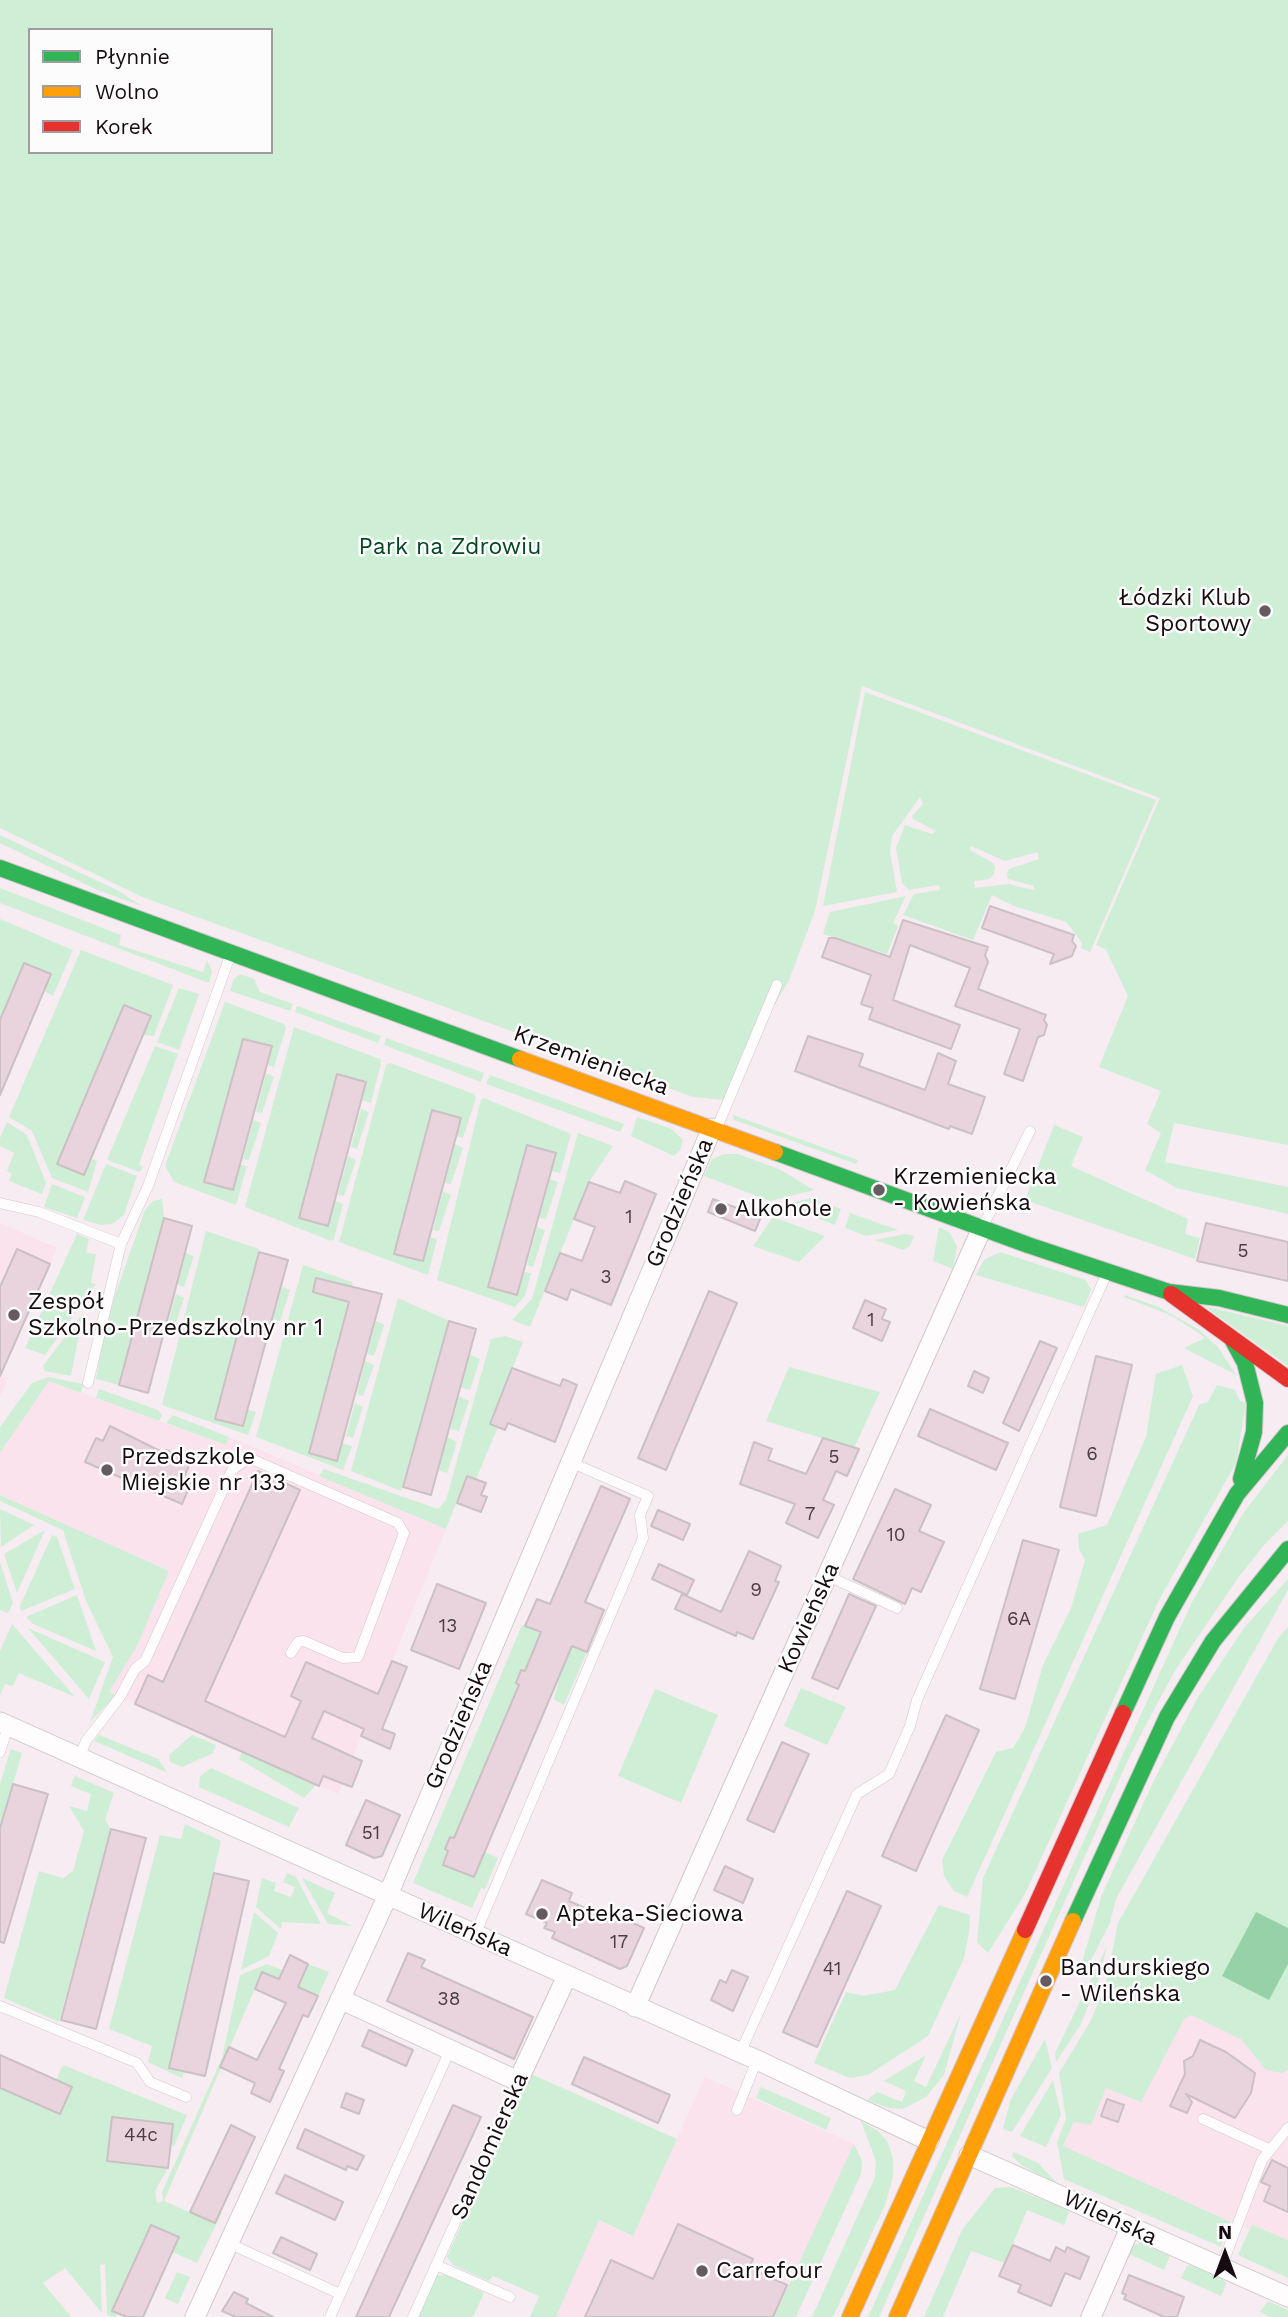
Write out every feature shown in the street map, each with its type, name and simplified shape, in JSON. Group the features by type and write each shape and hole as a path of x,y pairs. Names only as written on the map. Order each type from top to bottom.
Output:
{"main road":[{"name":"Krzemieniecka","path":"0,868 231,955 982,1228 1169,1292 1219,1298 1288,1315"},
{"name":"Krzemieniecka","path":"1169,1292 1288,1379"},
{"path":"1233,1340 1245,1363 1255,1403 1250,1451 1237,1494"},
{"path":"850,2317 1167,1616 1237,1494 1288,1433"},
{"path":"897,2317 1133,1785 1167,1717 1213,1641 1288,1549"}],"street":[{"name":"Grodzieńska","path":"195,2317 388,1895 714,1129"},
{"name":"Kowieńska","path":"635,2007 982,1228"},
{"name":"Wileńska","path":"4,1724 748,2057 929,2141"},
{"name":"Sandomierska","path":"518,2081 567,1976"},
{"path":"340,2000 518,2081"},
{"name":"Wileńska","path":"970,2155 1288,2297"},
{"path":"1091,2317 1130,2228"}],"lane":[{"path":"88,1383 121,1244 148,1186 231,955"},
{"path":"714,1129 777,985"},
{"path":"982,1228 1030,1131"},
{"path":"0,1203 38,1212 121,1244"},
{"path":"737,2110 748,2057 857,1794 889,1774 911,1724 917,1700 1107,1271"},
{"path":"79,1758 86,1741 120,1697 135,1669 145,1661 232,1470 249,1458 398,1523 404,1533 358,1657 343,1658 303,1641 298,1642 291,1653"},
{"path":"475,1935 643,1538 640,1515 648,1496 570,1462"},
{"path":"828,1576 897,1608"},
{"path":"0,1752 4,1724"},
{"path":"0,2007 137,2063 150,2082 186,2097"},
{"path":"330,2317 450,2050"},
{"name":"Sandomierska","path":"413,2317 518,2081"},
{"path":"1203,2119 1269,2149"},
{"path":"1221,2268 1242,2220 1255,2176 1269,2149 1288,2129"},
{"path":"228,2243 340,2294"},
{"path":"436,2266 510,2297"}],"shaded area":[{"name":"Zespół Szkolno-Przedszkolny nr 1","path":"0,1223 57,1248 1,1375 8,1378 0,1397"},
{"path":"49,1381 225,1445 229,1437 446,1529 338,1794 109,1692 137,1646 169,1571 0,1495 0,1453"},
{"path":"1288,1643 1288,2247 1063,2147"},
{"path":"1256,1912 1288,1928 1288,1964 1269,2000 1222,1976"},
{"path":"705,2077 854,2144 861,2174 795,2317 556,2317 599,2220 633,2235"}],"green space":[{"name":"Park na Zdrowiu","path":"0,0 1288,0 1288,1145 1174,1123 1165,1162 1288,1187 1288,1214 1177,1188 1145,1170 1161,1133 1147,1124 1161,1091 1099,1067 1128,996 1106,950 1096,945 1160,798 862,686 815,911 789,980 734,1075 724,1100 693,1097 142,897 0,828"},
{"path":"865,692 1156,800 1090,952 1081,948 1082,943 1066,922 1014,906 992,895 973,940 903,915 914,894 940,890 939,885 909,890 902,883 896,848 905,825 932,834 936,831 913,819 912,816 923,804 920,797 892,836 890,852 897,892 823,906","holes":["971,846 1005,861 1038,852 1039,859 1009,869 1007,874 1008,879 1034,886 1034,890 1008,884 975,888 974,881 989,879 994,874 995,867 993,863 970,850"]},
{"path":"0,835 117,890 142,906 97,890 0,843"},
{"path":"0,888 121,935 119,945 203,972 207,960 212,971 209,983 0,903"},
{"path":"906,896 893,923 898,926 887,954 823,934 830,912"},
{"path":"0,919 73,950 53,996 44,991 0,1020"},
{"path":"81,950 173,985 154,1036 143,1035 150,1016 124,1005 57,1163 84,1175 91,1158 97,1161 88,1192 52,1178 32,1131 9,1117"},
{"path":"240,974 254,979 260,992 293,1004 290,1011 230,991 234,979"},
{"path":"179,988 199,994 179,1050 157,1042"},
{"path":"225,1002 284,1024 286,1028 274,1067 267,1064 272,1046 243,1039 204,1182 233,1190 240,1165 247,1166 236,1205 174,1182 165,1166"},
{"path":"297,1006 381,1036 378,1043 295,1012"},
{"path":"294,1027 380,1059 381,1063 371,1103 362,1100 366,1082 337,1074 299,1217 328,1225 335,1201 343,1204 334,1239 331,1241 245,1207"},
{"path":"386,1038 484,1073 481,1082 384,1045"},
{"path":"155,1046 178,1054 139,1164 143,1167 140,1172 107,1160"},
{"path":"390,1063 474,1094 476,1098 463,1138 456,1136 461,1118 432,1111 394,1253 423,1261 429,1237 437,1239 428,1275 339,1242 386,1065"},
{"path":"266,1073 274,1077 262,1113 256,1112"},
{"path":"490,1075 624,1124 620,1132 486,1084"},
{"path":"484,1098 571,1134 560,1173 551,1171 488,1287 517,1295 524,1272 531,1273 525,1296 515,1307 437,1280 481,1100"},
{"path":"361,1109 369,1112 357,1149 351,1147"},
{"path":"733,1115 858,1160 856,1164 734,1120"},
{"path":"637,1117 672,1129 683,1140 680,1150 674,1156 631,1136"},
{"path":"253,1120 261,1123 249,1160 243,1159"},
{"path":"7,1122 27,1135 46,1183 42,1194 9,1181 12,1174 7,1171 14,1153 0,1146 0,1138"},
{"path":"1054,1125 1083,1137 1071,1166 1188,1219 1185,1234 1200,1238 1195,1259 1025,1200"},
{"path":"578,1133 613,1146 589,1182 530,1327 512,1320 532,1299"},
{"path":"455,1144 463,1148 451,1184 445,1183"},
{"path":"724,1154 738,1154 779,1169 814,1190 770,1201 704,1176 712,1159"},
{"path":"348,1156 356,1160 344,1196 338,1195"},
{"path":"106,1164 137,1176 124,1215 112,1224 101,1225 83,1220"},
{"path":"550,1179 558,1182 546,1219 539,1218"},
{"path":"52,1184 85,1197 77,1218 44,1207"},
{"path":"443,1191 451,1195 439,1231 433,1230"},
{"path":"811,1198 841,1209 835,1225 782,1205"},
{"path":"162,1199 164,1218 119,1385 96,1379 107,1318 145,1210 153,1201"},
{"path":"850,1213 898,1230 866,1236 845,1228"},
{"path":"773,1217 825,1236 799,1262 753,1246"},
{"path":"537,1227 545,1230 533,1267 527,1265"},
{"path":"939,1227 950,1233 957,1246 953,1269 933,1261"},
{"path":"206,1231 259,1249 215,1418 243,1426 248,1410 256,1412 248,1435 162,1405"},
{"path":"77,1234 89,1239 86,1253 96,1254 91,1283 96,1284 45,1355 25,1348"},
{"path":"906,1234 914,1236 910,1246 903,1250 875,1240"},
{"path":"1000,1252 1086,1280 1091,1290 1084,1307 976,1275 984,1260"},
{"path":"186,1253 194,1256 184,1287 177,1285"},
{"path":"303,1265 352,1282 353,1287 309,1453 337,1461 342,1443 352,1446 343,1470 256,1437"},
{"path":"282,1287 290,1290 280,1321 273,1319"},
{"path":"176,1294 184,1298 174,1329 167,1327"},
{"path":"1125,1295 1159,1307 1198,1329 1218,1347 1236,1375 1184,1348 1205,1338 1197,1332 1172,1316 1124,1297"},
{"path":"398,1298 449,1321 401,1491 351,1471"},
{"path":"1204,1306 1288,1326 1288,1366"},
{"path":"83,1313 71,1376 45,1371 43,1366"},
{"path":"376,1321 384,1325 374,1356 367,1354"},
{"path":"505,1336 523,1342 490,1423 498,1427 476,1479 467,1476 446,1529 319,1476 324,1469 438,1509 446,1500 491,1339"},
{"path":"469,1354 480,1359 470,1390 460,1387"},
{"path":"365,1361 374,1365 363,1396 357,1394"},
{"path":"1182,1365 1193,1396 967,1897 954,1891 944,1876 942,1860 996,1752 1013,1748 1025,1728 1043,1665 1071,1608 1085,1560 1079,1549 1078,1534 1107,1525 1146,1437 1156,1374"},
{"path":"789,1367 880,1392 854,1448 766,1421"},
{"path":"49,1377 83,1384 81,1393 49,1381 0,1453 0,1427 32,1383"},
{"path":"1217,1385 1235,1390 1240,1401 1246,1403 1236,1463 1159,1600 1025,1894 988,1953 977,1942 983,1878 1199,1405 1208,1402"},
{"path":"99,1389 158,1410 162,1415 159,1421 96,1398"},
{"path":"459,1396 469,1401 459,1431 450,1429"},
{"path":"355,1403 363,1407 353,1438 346,1436"},
{"path":"173,1415 229,1437 226,1445 166,1423"},
{"path":"447,1437 457,1442 447,1473 438,1470"},
{"path":"1288,1455 1288,1521 1265,1544 1238,1578 1176,1669 1151,1715 1127,1762 879,2317 868,2317 1191,1604 1244,1512"},
{"path":"0,1495 169,1571 137,1646 109,1692 116,1695 90,1722 113,1657 86,1601 63,1530 0,1501"},
{"path":"0,1509 34,1525 1,1547"},
{"path":"45,1530 17,1593 4,1554"},
{"path":"52,1535 57,1537 75,1589 21,1611 20,1606"},
{"path":"0,1562 13,1603 8,1613 0,1610"},
{"path":"1288,1579 1288,1590 1116,1899 1110,1923 1088,1966 1080,1969 1101,1897 1154,1780 1197,1699 1244,1628"},
{"path":"77,1595 96,1651 33,1624 26,1617"},
{"path":"12,1624 75,1697 19,1673 13,1686 5,1684 0,1695 0,1651"},
{"path":"522,1625 587,1652 564,1705 554,1699 561,1672 521,1671 516,1683 519,1685 454,1838 450,1837 445,1849 448,1851 443,1865 473,1877 484,1852 498,1858 485,1889 481,1888 472,1908 413,1883"},
{"path":"1288,1627 1288,2070 1282,2073 1266,2070 1241,2039 1191,2015 1184,2019 1141,2102 1106,2088 1091,2125 1074,2122 1063,2146 1231,2222 1221,2247 1064,2179 1057,2142 1066,2119 1059,2073 1090,2022 1105,1987 1118,1923 1277,1640"},
{"path":"28,1628 105,1662 89,1699"},
{"path":"801,1688 846,1707 827,1745 784,1726"},
{"path":"655,1689 718,1715 681,1803 618,1776"},
{"path":"99,1735 158,1759 168,1773 94,1741"},
{"path":"192,1735 216,1745 213,1753 182,1767 170,1762 169,1755"},
{"path":"11,1749 22,1753 0,1828 0,1784"},
{"path":"242,1752 316,1785 304,1798 239,1759"},
{"path":"211,1768 299,1808 289,1827 199,1787 200,1776"},
{"path":"75,1776 114,1793 105,1820 111,1829 59,2022 4,1998 39,1871 63,1878 73,1871 84,1831 69,1806 87,1811 91,1794 71,1786"},
{"path":"185,1824 221,1841 169,2067 184,2071 182,2078 148,2062 152,2046 109,2029 160,1835 181,1839"},
{"path":"287,1873 296,1877 321,1924 282,1922 281,1929 256,1907 262,1878 276,1883 274,1891 291,1897 295,1887 283,1882"},
{"path":"302,1878 335,1893 327,1913 352,1926 328,1924"},
{"path":"939,1905 970,1915 969,1933 964,1958 928,2036 868,2075 850,2078 814,2063 846,1992 863,1996 895,1990"},
{"path":"254,1912 278,1933 269,1956 241,1970"},
{"path":"1107,1946 1100,1976 1081,2024 1056,2062 1055,2053"},
{"path":"267,1964 302,1978 308,1964 329,1972 318,1996 262,1972 164,2201 214,2223 220,2212 222,2213 197,2263 172,2252 178,2237 151,2225 113,2310 118,2313 115,2317 107,2315 105,2264 100,2265 102,2313 65,2268 43,2283 71,2317 0,2317 0,2088 60,2114 72,2087 56,2080 63,2065 187,2115 174,2147 112,2117 107,2161 168,2168 155,2191 157,2203 163,2201 162,2192 222,2058 240,1975"},
{"path":"961,2013 944,2075 926,2097 903,2109 888,2108 867,2100 877,2092 902,2102 906,2091 884,2081 926,2055 914,2081 926,2087"},
{"path":"1045,2039 1052,2068 1012,2132 1003,2129 1010,2101"},
{"path":"529,2073 677,2139 633,2236 599,2220 556,2317 530,2317 539,2296 493,2276 489,2281 453,2265 447,2257"},
{"path":"1053,2080 1061,2115 1046,2147 1020,2136"},
{"path":"761,2087 831,2118 826,2130 756,2098"},
{"path":"861,2121 878,2131 887,2141 893,2158 893,2176 885,2205 833,2317 812,2317 875,2177 876,2161"},
{"path":"854,2144 862,2161 861,2174 796,2317 774,2317"},
{"path":"1013,2152 1038,2163 1059,2185 1023,2166 1012,2156"},
{"path":"1010,2187 1067,2209 1069,2212 1064,2225 1027,2210 1005,2263 971,2251 943,2317 924,2317 962,2230 995,2188"},
{"path":"1252,2225 1288,2240 1288,2278 1238,2255"},
{"path":"1140,2243 1170,2256 1164,2270 1129,2254 1134,2245"},
{"path":"1191,2265 1224,2280 1226,2284 1221,2296 1181,2278 1187,2266"},
{"path":"177,2272 190,2277 178,2304 165,2298"},
{"path":"437,2275 449,2275 484,2293 473,2317 418,2317"},
{"path":"1268,2301 1288,2310 1288,2317 1270,2317 1260,2312"}],"building":[{"path":"990,906 1074,935 1072,941 1076,946 1072,956 1050,964 1054,954 982,928"},
{"path":"903,920 988,947 985,955 988,962 978,989 1046,1015 1044,1035 1038,1037 1023,1081 1004,1074 1020,1029 955,1006 970,968 910,945 893,1000 960,1025 951,1049 869,1019 873,1008 861,1004 871,975 822,957 829,938 835,938 890,957"},
{"path":"24,963 51,974 0,1095 0,1020"},
{"path":"124,1005 151,1016 84,1175 57,1164"},
{"path":"808,1036 863,1054 859,1066 925,1090 938,1053 956,1061 948,1084 985,1097 972,1134 950,1126 949,1129 795,1071"},
{"path":"243,1039 272,1046 233,1190 204,1182"},
{"path":"337,1074 366,1082 328,1226 299,1218"},
{"path":"432,1110 461,1118 423,1261 394,1254"},
{"path":"527,1145 556,1153 517,1295 488,1287"},
{"path":"625,1181 656,1194 611,1305 571,1289 567,1300 545,1291 560,1253 582,1261 595,1227 574,1219 589,1182 620,1193"},
{"path":"713,1199 761,1217 755,1231 708,1212"},
{"path":"164,1218 192,1226 148,1393 119,1385"},
{"path":"1206,1223 1288,1242 1288,1281 1197,1261"},
{"name":"Zespół Szkolno-Przedszkolny nr 1","path":"17,1249 50,1264 0,1376 0,1287"},
{"path":"259,1252 288,1260 243,1426 215,1419"},
{"path":"316,1278 382,1294 337,1461 309,1453 349,1302 313,1292"},
{"path":"709,1291 737,1303 666,1470 638,1458"},
{"path":"865,1300 886,1309 882,1319 890,1322 882,1341 853,1328"},
{"path":"449,1321 476,1329 431,1495 403,1487"},
{"path":"1040,1341 1057,1348 1019,1431 1003,1423"},
{"path":"1096,1356 1132,1365 1096,1516 1060,1507"},
{"path":"512,1368 560,1386 563,1379 577,1385 555,1442 508,1423 505,1430 490,1424"},
{"path":"974,1371 989,1378 983,1393 968,1386"},
{"path":"930,1409 1008,1443 996,1470 918,1436"},
{"name":"Przedszkole Miejskie nr 133","path":"110,1426 164,1453 166,1450 191,1461 184,1477 192,1481 182,1504 85,1462 96,1438 103,1441"},
{"path":"823,1438 859,1449 847,1476 836,1471 823,1500 834,1505 818,1538 786,1523 795,1504 740,1484 754,1442 772,1449 768,1460 806,1474"},
{"path":"258,1471 300,1490 205,1701 285,1737 301,1701 291,1696 306,1662 378,1694 392,1661 407,1667 382,1729 395,1734 390,1749 361,1736 364,1729 324,1711 312,1738 362,1761 352,1787 323,1776 319,1786 135,1704 148,1675 163,1682"},
{"path":"467,1476 486,1483 481,1495 487,1497 481,1512 457,1503"},
{"path":"601,1486 630,1499 585,1602 604,1610 587,1652 572,1646 474,1877 443,1865 448,1851 445,1849 450,1837 454,1838 519,1685 516,1683 521,1670 525,1671 541,1632 525,1626 537,1599 550,1604"},
{"path":"895,1489 931,1505 919,1531 944,1542 921,1592 912,1588 905,1604 853,1579"},
{"path":"658,1510 690,1524 683,1540 651,1526"},
{"path":"1023,1540 1059,1550 1015,1699 980,1689"},
{"path":"749,1551 781,1566 775,1581 779,1582 753,1639 737,1632 736,1636 675,1609 682,1594 721,1612"},
{"path":"659,1564 694,1580 687,1595 652,1579"},
{"path":"437,1584 486,1603 459,1669 411,1650"},
{"path":"849,1594 876,1606 838,1689 812,1678"},
{"path":"946,1715 979,1730 916,1871 882,1856"},
{"path":"782,1742 809,1754 774,1832 747,1820"},
{"path":"13,1784 48,1794 4,1943 0,1942 0,1828"},
{"path":"366,1800 400,1815 382,1856 374,1858 346,1845"},
{"path":"111,1829 146,1838 96,2029 61,2020"},
{"path":"725,1866 753,1879 743,1903 714,1890"},
{"path":"214,1873 249,1881 205,2076 169,2068"},
{"path":"542,1880 572,1893 569,1901 605,1917 613,1914 644,1928 627,1966 620,1969 552,1938 555,1932 544,1928 547,1923 526,1914"},
{"path":"847,1891 881,1906 817,2047 783,2032"},
{"path":"408,1953 425,1960 421,1967 533,2017 514,2059 387,2001"},
{"path":"290,1955 308,1964 298,1987 318,1996 308,2017 303,2015 279,2069 284,2071 270,2102 251,2093 255,2083 220,2067 229,2047 257,2060 286,2003 255,1989 262,1972 279,1979"},
{"path":"732,1970 748,1977 733,2011 711,2000 720,1980 726,1983"},
{"path":"369,2030 413,2050 406,2066 362,2046"},
{"path":"1200,2040 1226,2052 1255,2073 1251,2093 1235,2118 1186,2094 1192,2102 1187,2113 1170,2106 1185,2074 1184,2061 1193,2056"},
{"path":"0,2055 72,2087 60,2114 0,2088"},
{"path":"584,2057 670,2095 658,2123 572,2084"},
{"path":"346,2093 364,2100 359,2114 341,2107"},
{"path":"1107,2099 1124,2105 1118,2122 1101,2116"},
{"path":"453,2105 481,2117 389,2317 356,2317"},
{"path":"112,2117 173,2124 168,2168 107,2161"},
{"path":"231,2125 255,2137 215,2223 190,2212"},
{"path":"305,2129 364,2156 357,2170 347,2166 346,2170 297,2148"},
{"path":"1272,2160 1288,2168 1288,2212 1264,2201 1270,2186 1261,2182"},
{"path":"285,2175 343,2202 335,2220 276,2193"},
{"name":"Carrefour","path":"678,2224 753,2259 749,2268 787,2285 773,2317 585,2317 611,2260 653,2279"},
{"path":"151,2225 179,2237 143,2317 127,2317 112,2311"},
{"path":"281,2237 317,2254 310,2270 273,2253"},
{"path":"1013,2245 1050,2261 1056,2247 1065,2252 1067,2247 1089,2257 1080,2279 1065,2273 1051,2306 1018,2292 1021,2285 999,2276"},
{"path":"1129,2275 1184,2297 1177,2317 1164,2317 1124,2299 1126,2295 1122,2293"},
{"path":"234,2292 248,2299 246,2303 273,2317 236,2317 222,2311"}],"traffic: fast":[{"path":"0,868 520,1059"},
{"path":"775,1152 1028,1245 1169,1292 1219,1298 1288,1315"},
{"path":"1233,1341 1245,1363 1255,1403 1254,1432 1241,1479"},
{"path":"1123,1713 1167,1617 1237,1494 1288,1433"},
{"path":"1073,1921 1167,1717 1213,1641 1288,1549"}],"traffic: slow":[{"path":"520,1059 775,1152"},
{"path":"897,2317 1073,1921"},
{"path":"850,2317 1025,1930"}],"traffic: jam":[{"path":"1171,1294 1288,1379"},
{"path":"1025,1930 1123,1713"}],"place":[{"name":"Łódzki Klub Sportowy","path":"1265,611"},
{"name":"Krzemieniecka - Kowieńska","path":"879,1190"},
{"name":"Alkohole","path":"721,1209"},
{"name":"Zespół Szkolno-Przedszkolny nr 1","path":"14,1315"},
{"name":"Przedszkole Miejskie nr 133","path":"107,1470"},
{"name":"Apteka-Sieciowa","path":"542,1914"},
{"name":"Bandurskiego - Wileńska","path":"1046,1981"},
{"name":"Carrefour","path":"702,2271"}]}
